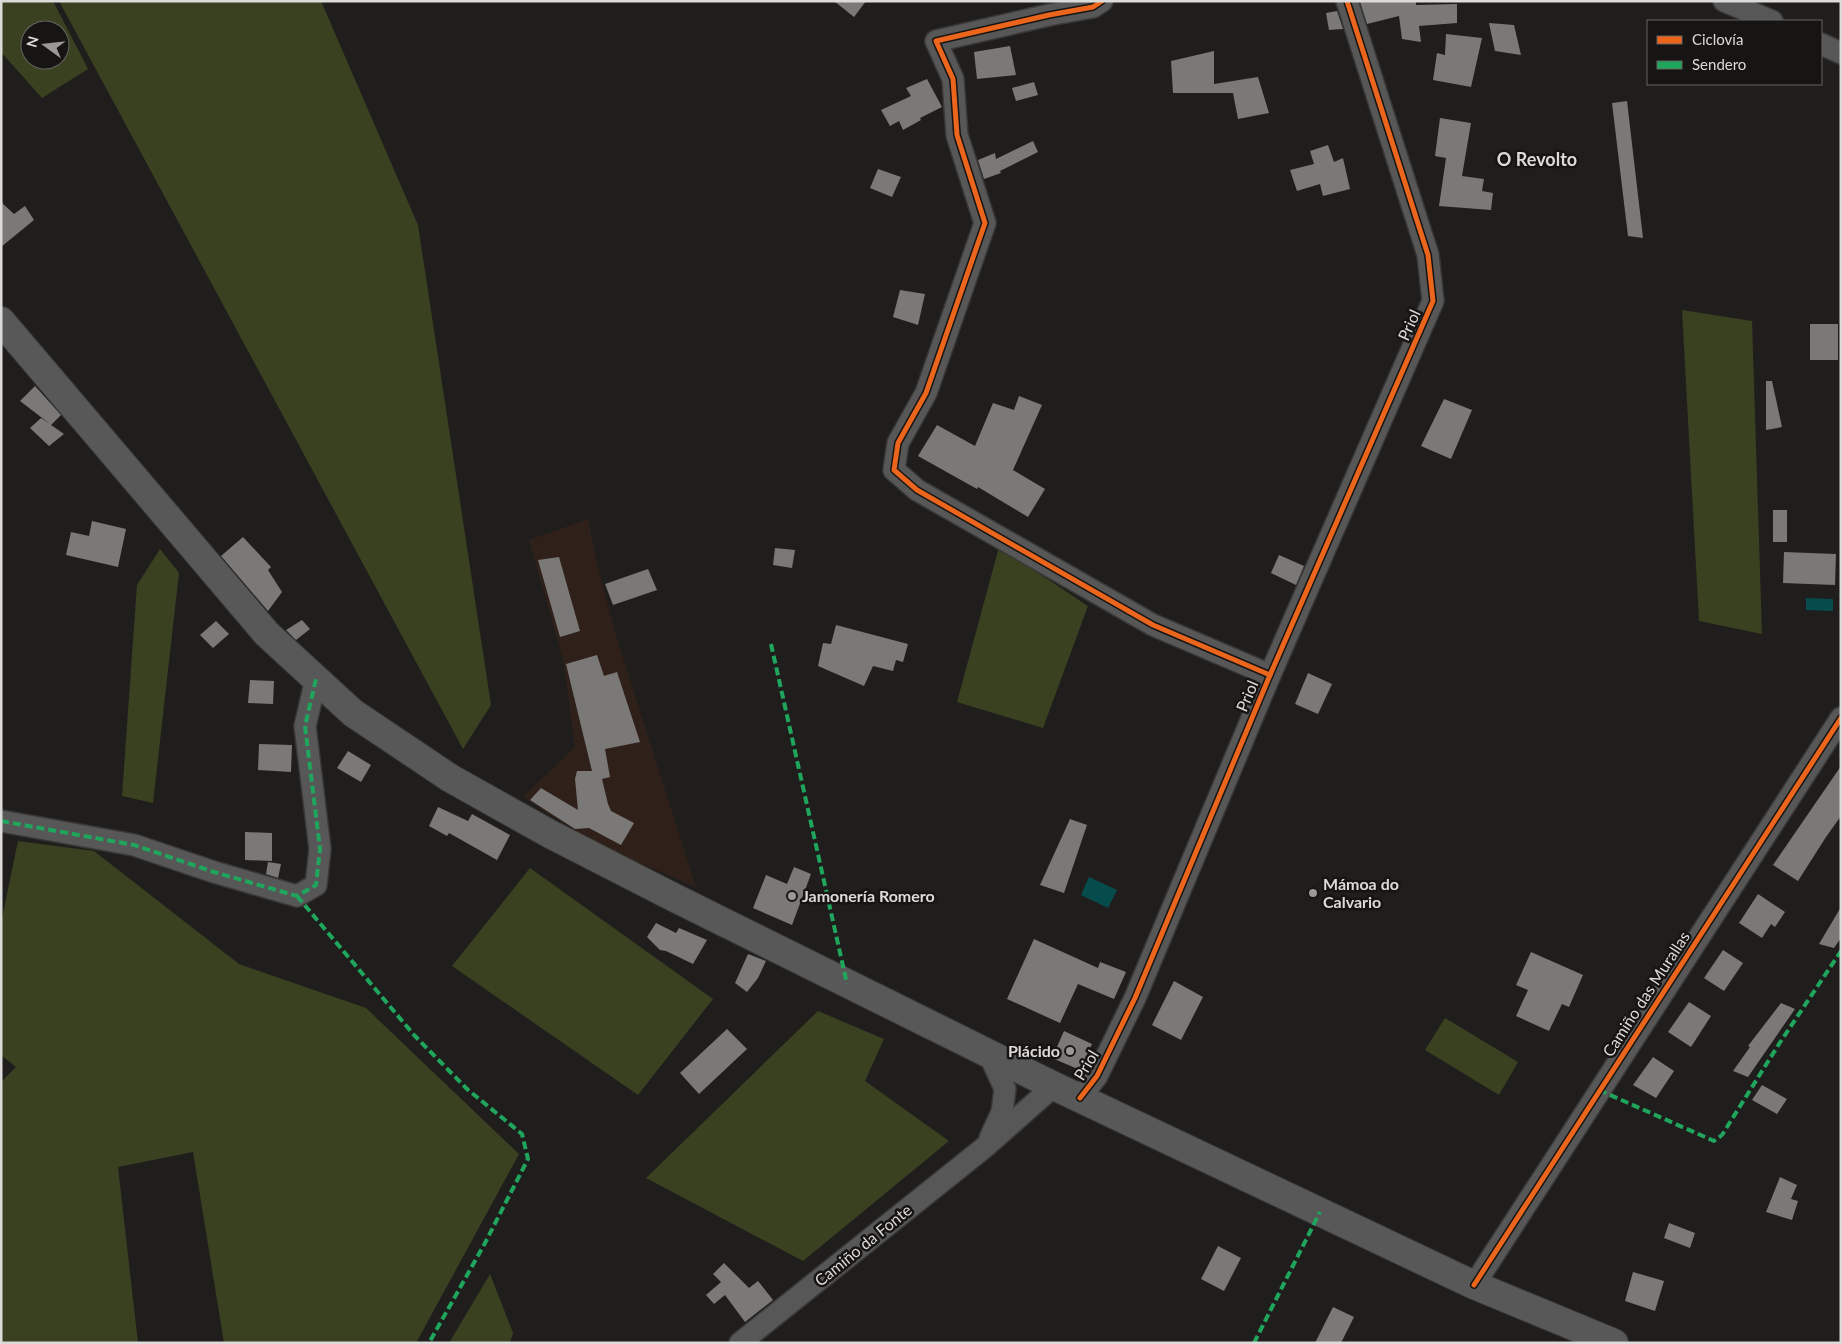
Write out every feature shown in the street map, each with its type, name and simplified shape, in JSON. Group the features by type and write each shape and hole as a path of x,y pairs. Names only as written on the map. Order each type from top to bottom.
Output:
{"main road":[{"path":"1,321 267,634 353,713 450,778 550,834 673,897 1045,1082 1474,1285 1614,1343"}],"street":[{"path":"1102,1 1094,7 1065,6 936,41 953,79 957,135 985,223 926,394 898,443 894,470 917,490 1153,625 1270,675"},
{"name":"Priol","path":"1080,1098 1097,1076 1135,998 1270,675 1433,300 1428,255 1347,1"},
{"path":"1724,1 1770,20"},
{"path":"1822,44 1841,53"},
{"path":"1,821 134,845 214,872 297,896 316,885 320,849 304,726 316,679"},
{"name":"Camiño das Murallas","path":"1474,1285 1841,718"},
{"path":"989,1054 1005,1089 1002,1112"},
{"path":"986,1147 1002,1112 1016,1088 1045,1082"},
{"name":"Camiño da Fonte","path":"740,1343 986,1147 1045,1082"}],"shaded area":[{"path":"588,519 597,564 616,636 696,887 591,842 523,797 575,747 563,659 529,540"}],"green space":[{"path":"1,1 53,1 63,20 20,20 20,70 70,70 70,34 88,69 42,98 1,52"},
{"path":"59,1 321,1 418,225 491,705 463,749 70,20"},
{"path":"1682,310 1752,321 1762,634 1699,621"},
{"path":"999,547 1088,606 1043,728 957,702"},
{"path":"160,549 179,573 153,803 122,796 137,585"},
{"path":"18,841 94,851 239,964 366,1008 519,1154 416,1343 224,1343 193,1152 118,1167 138,1343 1,1343 1,1082 16,1067 1,1055 1,923"},
{"path":"530,868 713,999 638,1095 452,966"},
{"path":"818,1011 884,1039 865,1081 949,1141 803,1261 646,1178"},
{"path":"1445,1018 1518,1062 1499,1095 1425,1050"},
{"path":"490,1274 513,1333 510,1343 449,1343"}],"water":[{"path":"1806,598 1833,599 1833,611 1806,610"},
{"path":"1089,877 1117,890 1108,908 1081,895"}],"building":[{"path":"834,1 866,1 854,17"},
{"path":"1416,1 1416,5 1457,4 1457,23 1419,26 1421,42 1402,39 1399,16 1367,24 1360,2"},
{"path":"1337,11 1343,29 1329,30 1326,13"},
{"path":"1489,23 1514,25 1521,55 1495,51"},
{"path":"1446,34 1482,38 1471,87 1433,80 1437,53 1445,55"},
{"path":"1010,46 1016,75 977,79 974,52"},
{"path":"1214,51 1214,84 1258,77 1269,113 1238,119 1233,93 1173,93 1171,61"},
{"path":"927,79 942,107 920,118 921,120 903,130 899,121 890,126 881,110 911,96 906,88"},
{"path":"1034,82 1038,95 1016,101 1012,88"},
{"path":"1627,101 1643,238 1628,236 1612,103"},
{"path":"1440,118 1471,123 1462,176 1484,179 1482,191 1493,193 1491,210 1439,206 1446,158 1435,156"},
{"path":"1033,141 1038,152 1000,171 1001,173 984,179 978,160 995,153 996,159"},
{"path":"1328,145 1334,162 1343,158 1350,189 1323,196 1320,184 1297,191 1290,170 1314,164 1310,151"},
{"path":"878,169 901,177 892,197 870,188"},
{"path":"1,202 14,214 25,206 34,220 1,247"},
{"path":"900,290 925,294 918,325 893,317"},
{"path":"1810,324 1838,324 1838,360 1810,360"},
{"path":"1766,381 1772,381 1782,427 1766,430"},
{"path":"35,386 61,415 51,425 64,434 49,446 30,428 41,418 50,424 20,401"},
{"path":"1019,396 1042,405 1013,470 1045,489 1028,517 978,487 977,489 918,456 937,425 975,446 993,403 1014,410"},
{"path":"1444,399 1472,410 1451,459 1421,446"},
{"path":"1773,510 1787,510 1787,542 1773,542"},
{"path":"92,521 126,529 118,567 66,555 71,532 89,536"},
{"path":"243,537 271,567 268,570 282,592 268,611 221,556"},
{"path":"775,548 795,550 792,568 773,565"},
{"path":"1784,552 1836,554 1835,585 1783,583"},
{"path":"1279,555 1304,566 1296,585 1271,573"},
{"path":"559,557 580,631 560,637 538,560"},
{"path":"648,569 657,590 613,605 605,584"},
{"path":"302,620 310,629 296,640 286,630"},
{"path":"216,621 229,634 213,648 200,635"},
{"path":"836,625 908,644 903,662 896,660 893,671 873,666 864,686 818,666 823,643 831,644"},
{"path":"597,655 604,676 617,672 640,742 605,749 610,777 602,779 608,804 611,811 634,823 621,845 589,828 575,829 530,800 541,788 578,810 575,779 577,771 592,771 566,664"},
{"path":"1308,673 1332,684 1318,714 1295,704"},
{"path":"250,680 274,681 273,704 248,703"},
{"path":"259,744 292,745 291,772 258,770"},
{"path":"348,751 371,765 361,782 337,768"},
{"path":"1841,766 1841,816 1798,881 1773,865"},
{"path":"438,807 468,821 472,814 510,835 497,860 449,833 447,836 429,826"},
{"path":"1070,819 1087,825 1064,893 1040,885"},
{"path":"245,832 272,833 272,861 245,860"},
{"path":"268,862 281,864 278,878 266,874"},
{"path":"794,867 811,874 792,925 753,908 766,875 787,884"},
{"path":"1758,894 1785,912 1775,927 1771,924 1762,938 1739,923"},
{"path":"1841,907 1841,938 1834,948 1819,944"},
{"path":"656,923 676,933 679,928 707,940 693,964 660,950 647,937"},
{"path":"1034,939 1098,968 1100,962 1126,972 1114,999 1078,984 1060,1023 1007,999"},
{"path":"1723,950 1743,963 1724,991 1704,978"},
{"path":"1531,952 1583,975 1569,1007 1562,1004 1549,1031 1516,1016 1528,990 1516,985"},
{"path":"748,954 766,961 758,978 747,992 735,983"},
{"path":"1174,981 1203,997 1181,1040 1152,1025"},
{"path":"1689,1002 1711,1016 1691,1047 1668,1032"},
{"path":"1781,1003 1795,1009 1748,1077 1733,1071 1750,1047 1748,1046"},
{"path":"727,1029 747,1049 699,1094 680,1073"},
{"path":"1064,1031 1092,1044 1080,1070 1052,1058"},
{"path":"1653,1057 1674,1071 1656,1098 1633,1085"},
{"path":"1762,1085 1787,1099 1777,1114 1752,1100"},
{"path":"1780,1177 1797,1185 1791,1199 1798,1201 1792,1220 1766,1212"},
{"path":"1669,1223 1695,1233 1690,1248 1664,1238"},
{"path":"1218,1246 1241,1258 1224,1291 1201,1279"},
{"path":"724,1263 749,1288 758,1281 773,1300 745,1322 725,1295 714,1304 706,1295 721,1282 713,1274"},
{"path":"1633,1272 1664,1281 1655,1311 1625,1301"},
{"path":"1333,1307 1354,1317 1341,1343 1315,1343"}],"marked path":[{"path":"771,644 847,984"},
{"path":"1,821 134,845 214,872 297,896 316,885 320,849 305,726 316,679"},
{"path":"297,896 414,1035 467,1089 522,1134 528,1159 484,1245 429,1343"},
{"path":"1599,1090 1714,1141 1722,1135 1779,1044 1841,951"},
{"path":"1254,1343 1320,1212"}],"cycle path":[{"path":"1102,1 1093,7 936,41 953,79 957,135 985,223 926,393 898,443 894,470 917,490 1153,625 1270,675"},
{"path":"1080,1098 1097,1076 1135,998 1270,675 1433,301 1428,255 1347,1"},
{"path":"1474,1285 1841,718"}],"place":[{"name":"Mámoa do Calvario","path":"1313,893"},
{"name":"Jamonería Romero","path":"792,896"},
{"name":"Plácido","path":"1070,1051"}],"district":[{"name":"O Revolto","path":"1537,160"}]}
